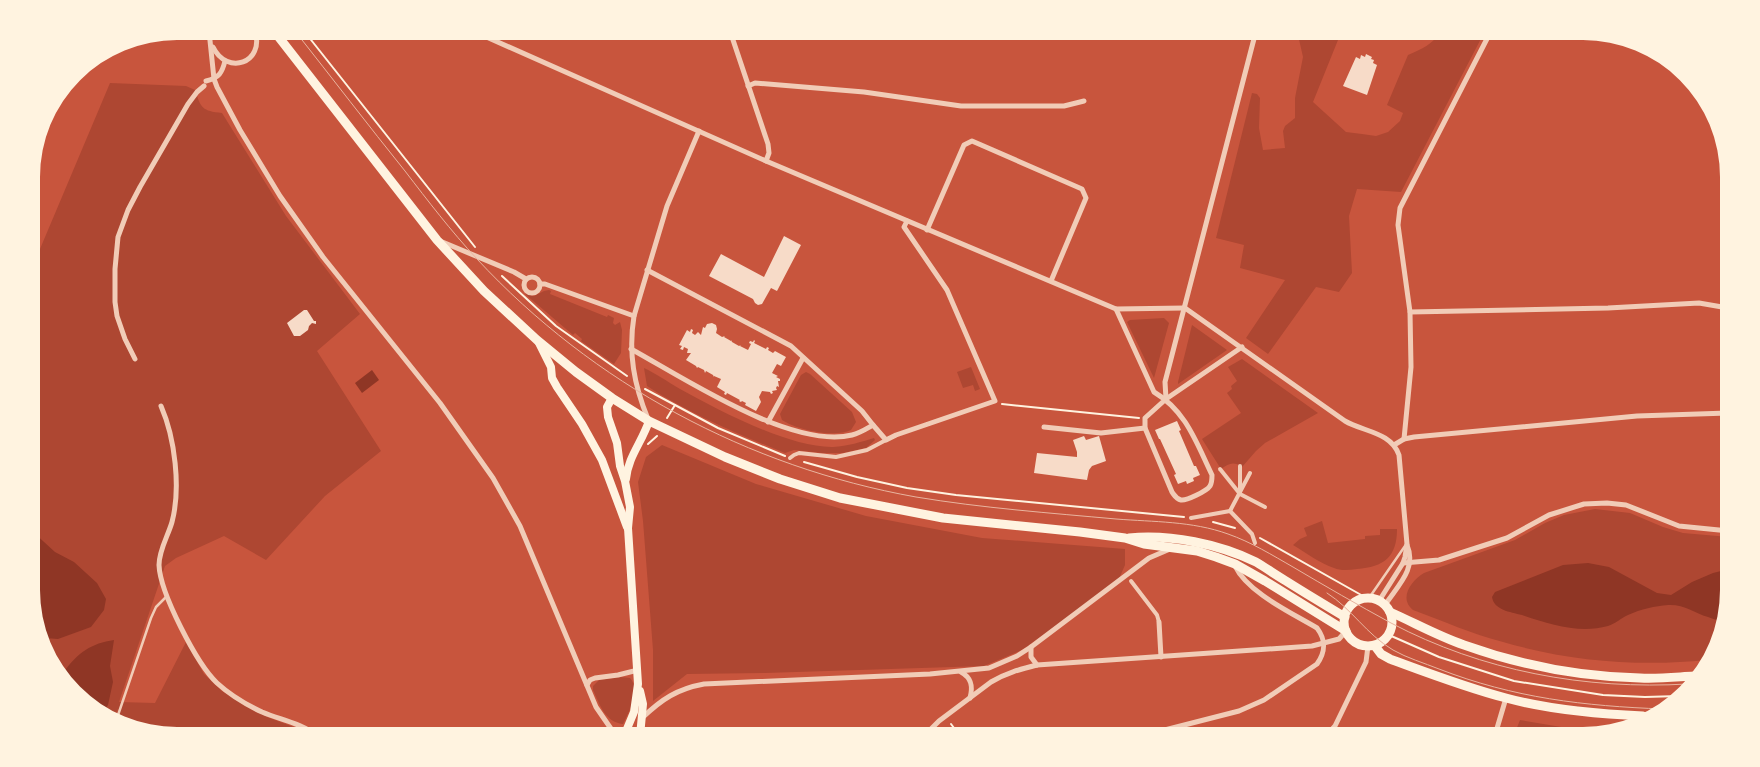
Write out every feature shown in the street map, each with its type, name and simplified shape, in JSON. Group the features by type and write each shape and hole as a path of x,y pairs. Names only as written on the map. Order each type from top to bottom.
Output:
{"main road":[{"path":"279,40 286,47"},
{"path":"281,40 437,240 484,291 537,340 571,368 649,422 725,457 780,479 840,498 944,518 1125,538 1144,544 1198,552 1235,564 1346,631 1356,643 1371,646 1390,659 1506,698 1558,708 1612,715 1637,716"},
{"path":"537,340 552,367 552,378 556,387 582,424 602,460 628,528"},
{"path":"612,398 607,407 608,417 617,443 620,466 630,507 628,528 638,670 634,712 628,727"},
{"path":"625,481 627,467 649,422"},
{"path":"1125,538 1144,536 1185,541 1203,544 1236,554 1256,562 1345,617"},
{"path":"1346,631 1345,617 1348,609 1360,600 1369,598 1462,644 1491,654 1556,670 1603,676 1640,678 1689,676"},
{"path":"1371,646 1382,642 1389,635 1392,623 1385,606"},
{"path":"638,684 643,704 641,727"}],"street":[{"path":"211,42 217,55 236,64 242,63 254,54 256,40"},
{"path":"493,40 927,230 1116,309 1185,308 1322,406 1353,426 1386,438 1394,445 1399,455 1407,544 1411,558 1410,567 1385,606"},
{"path":"733,40 768,144 769,154 766,160"},
{"path":"1166,399 1165,382 1254,40"},
{"path":"1404,439 1411,367 1410,312 1398,226 1400,208 1486,40"},
{"path":"211,42 214,79 240,130 270,179 323,257 440,403 493,478 520,526 599,713 609,727"},
{"path":"135,359 125,339 117,316 115,302 115,269 118,237 128,210 140,186 188,104 205,83 220,75 225,60"},
{"path":"748,86 755,83 864,92 961,106 1064,106 1084,101"},
{"path":"649,422 637,390 630,335 647,270 667,206 699,131"},
{"path":"927,230 964,145 972,141 1082,189 1086,198 1051,281"},
{"path":"790,458 799,453 836,457 867,450 896,435 995,401 942,283 904,227 907,221"},
{"path":"437,240 514,272 526,279 535,277 540,284"},
{"path":"647,270 790,346 862,411 886,440"},
{"path":"526,279 524,288 530,294 538,290 540,284"},
{"path":"540,284 545,284 634,316"},
{"path":"1410,312 1608,308 1700,303 1720,307"},
{"path":"1116,309 1154,392 1166,399 1178,410 1212,475 1210,486 1206,490 1185,500 1176,498 1144,428 1145,418 1166,399 1242,347"},
{"path":"631,349 732,405 768,422 816,436 837,437 852,435 873,425"},
{"path":"768,422 803,358"},
{"path":"161,406 170,432 176,488 172,521 159,564 167,596 192,649 206,671 218,684 260,711 304,727"},
{"path":"1394,445 1404,439 1637,416 1720,413"},
{"path":"1044,427 1101,433 1144,428"},
{"path":"1240,466 1240,494"},
{"path":"1220,469 1240,494 1265,507"},
{"path":"1191,518 1230,511 1250,473"},
{"path":"1404,563 1439,560 1507,538 1549,515 1584,504 1607,503 1626,505 1679,526 1720,530"},
{"path":"1230,511 1252,534 1255,543"},
{"path":"1385,606 1404,563 1407,544"},
{"path":"642,718 670,695 687,687 704,684 960,672 996,666 1031,647 1149,558 1173,548"},
{"path":"1176,727 1239,711 1264,700 1317,664 1321,659 1325,644 1323,636 1317,628 1265,596 1245,581 1235,564"},
{"path":"1131,581 1157,614 1161,657"},
{"path":"933,727 1000,677 1015,670 1037,665 1312,646 1339,639 1346,631"},
{"path":"1333,727 1366,662 1371,646"},
{"path":"1031,647 1032,657 1037,665"},
{"path":"587,685 594,678 638,670"},
{"path":"960,672 966,675 971,683 970,698"},
{"path":"1498,727 1506,698"}],"lane":[{"path":"1369,598 1407,544"},
{"path":"118,714 151,618 156,606 167,596"}],"path":[{"path":"311,40 456,225 486,260"},
{"path":"500,274 556,326 625,376"},
{"path":"649,391 718,428 790,458 857,477 907,488 956,495 1130,513"},
{"path":"995,401 1003,405 1145,418"},
{"path":"1389,635 1439,657 1514,681 1603,695 1669,696"}],"shaded area":[{"path":"1299,40 1338,40 1313,102 1346,132 1376,136 1388,132 1400,121 1403,113 1387,105 1408,55 1427,46 1433,40 1480,40 1401,192 1357,189 1349,216 1352,273 1339,292 1316,287 1268,354 1246,338 1285,280 1240,268 1244,245 1216,238 1252,93 1257,94 1260,98 1259,128 1263,150 1285,148 1283,131 1285,126 1295,118 1295,98 1303,57"},
{"path":"110,83 186,86 195,90 203,108 222,113 286,216 360,314 317,351 381,451 325,496 266,560 224,536 176,558 165,566 119,702 155,703 186,642 204,674 222,691 267,717 294,727 177,727 159,726 133,720 117,713 118,708 116,713 94,699 80,687 58,658 50,642 45,625 41,608 40,590 40,249"},
{"path":"549,290 551,291 550,294 607,317 608,315 614,318 613,323 615,325 620,322 622,330 621,353 614,364 581,341 582,339 575,333 573,335 525,294 534,296"},
{"path":"1164,318 1169,323 1154,378 1127,322 1130,320"},
{"path":"1192,325 1227,350 1178,384 1178,382"},
{"path":"1242,359 1318,413 1265,443 1242,467 1232,463 1221,469 1202,439 1241,413 1227,393 1237,381 1228,367"},
{"path":"971,367 980,389 975,391 973,385 963,388 957,372"},
{"path":"644,368 696,398 776,435 816,446 833,447 874,438 875,440 866,448 843,453 794,450 785,453 714,423 663,396 647,386"},
{"path":"372,370 379,380 362,393 355,383"},
{"path":"806,372 852,412 856,422 851,430 835,433 816,432 797,427 782,420 780,414 801,375"},
{"path":"662,445 756,484 866,516 982,538 1125,549 1125,565 1118,581 1022,650 984,666 687,674 653,701 653,650 643,521 638,482 646,457"},
{"path":"1595,509 1630,513 1683,533 1720,536 1720,599 1710,642 1700,661 1656,663 1604,661 1553,654 1491,639 1413,610 1409,605 1407,600 1408,590 1415,580 1424,573 1515,540 1545,523 1564,515"},
{"path":"1322,521 1328,543 1365,539 1365,536 1380,535 1380,529 1397,529 1395,547 1387,559 1375,566 1339,570 1318,561 1293,545 1307,536 1304,528"},
{"path":"40,538 55,552 74,562 97,583 106,599 104,610 91,627 58,639 49,638 41,608"},
{"path":"1588,563 1609,567 1657,593 1671,595 1692,582 1720,571 1720,599 1716,619 1684,607 1668,605 1638,611 1608,626 1586,629 1553,625 1499,608 1493,601 1492,597 1495,592 1563,565"},
{"path":"114,640 110,666 113,682 106,707 80,687 66,670 80,654 92,646"},
{"path":"620,677 630,678 634,689 633,701 623,724 617,723 607,716 593,690 593,686 599,680"},
{"path":"1520,720 1561,727 1517,727"}],"building":[{"path":"1366,54 1372,57 1373,63 1377,65 1367,95 1343,86 1356,57 1360,59 1361,55 1365,57"},
{"path":"784,236 801,245 777,291 771,288 762,304 758,305 753,299 709,276 721,254 764,277"},
{"path":"304,310 307,310 314,321 316,321 316,324 312,323 308,330 300,336 294,336 287,323"},
{"path":"712,323 716,325 716,333 722,337 725,336 739,346 741,345 748,350 751,344 749,343 750,341 753,342 754,340 754,343 766,349 767,347 769,348 768,350 773,353 775,351 786,357 781,366 777,364 772,373 780,379 778,381 779,387 777,386 777,390 772,391 773,393 771,394 770,392 762,391 759,397 761,402 756,411 745,405 746,403 727,393 726,395 724,394 725,392 717,387 721,379 714,377 706,371 705,373 704,370 697,368 686,360 691,353 687,353 688,349 684,347 683,350 680,349 682,346 679,345 687,330 690,332 691,329 695,335 698,332 701,335 703,327 705,328 707,324"},
{"path":"1177,421 1181,430 1179,431 1194,466 1196,466 1200,475 1193,478 1194,481 1187,484 1186,481 1178,484 1174,475 1176,474 1155,430"},
{"path":"1084,436 1086,440 1099,436 1106,461 1092,466 1087,480 1034,473 1037,453 1077,457 1073,440"}],"tram line":[{"path":"302,40 449,227 477,259 522,304 571,345 623,381 677,414 734,441 793,465 854,483 916,497 1016,510 1173,523 1214,530 1237,537 1261,549 1391,623 1461,654 1535,674 1573,680 1611,684 1682,684"},
{"path":"1327,593 1344,606 1383,644 1404,656 1467,679 1522,694 1550,699 1605,706 1652,708"}]}
